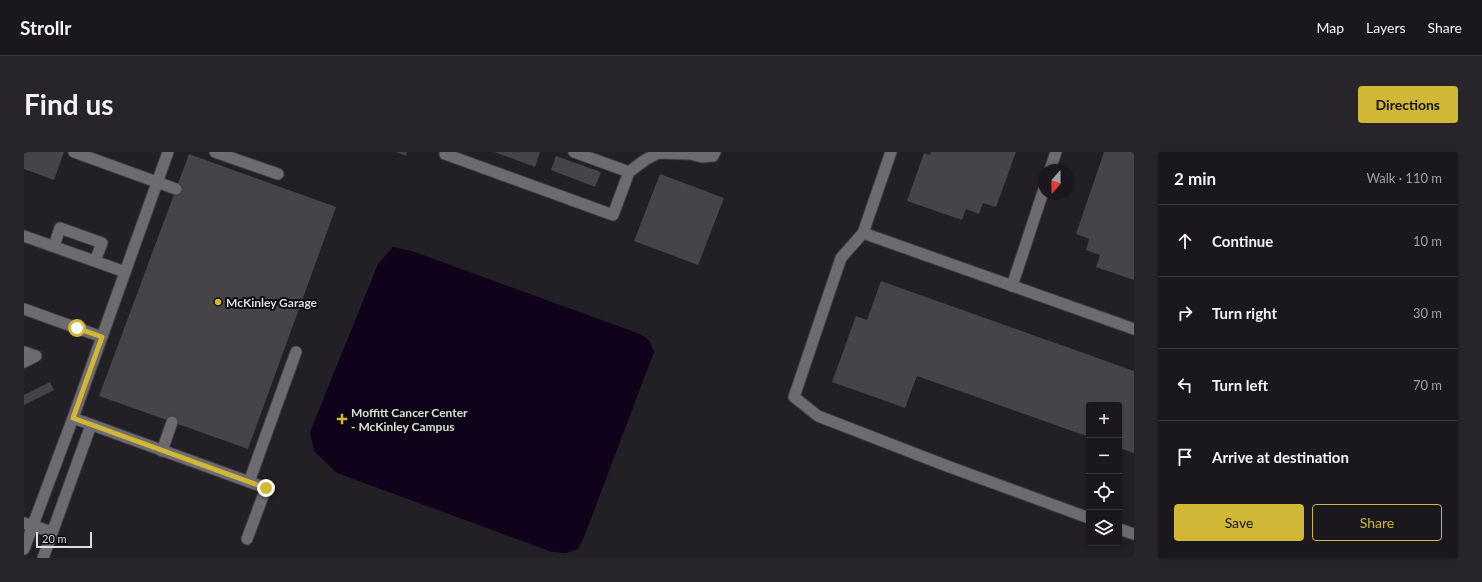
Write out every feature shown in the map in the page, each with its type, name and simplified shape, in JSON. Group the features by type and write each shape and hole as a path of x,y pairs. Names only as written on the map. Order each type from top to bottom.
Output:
{"lane":[{"path":"74,152 176,189"},
{"path":"24,549 28,524 73,418 168,152"},
{"path":"215,152 278,174"},
{"path":"445,152 445,154 613,215 629,172 645,160 658,153 690,154 702,157 713,156 714,152"},
{"path":"574,152 629,172"},
{"path":"891,152 864,233 841,258 794,396 818,416 947,466 1086,517"},
{"path":"1052,164 1056,152"},
{"path":"1012,286 1040,200"},
{"path":"54,246 60,228 102,243 95,262"},
{"path":"864,233 1134,329"},
{"path":"24,236 125,272"},
{"path":"24,309 102,337"},
{"path":"24,352 36,356 24,362"},
{"path":"249,482 296,352"},
{"path":"73,418 266,488 248,539"},
{"path":"162,451 172,422"},
{"path":"42,558 91,425"},
{"path":"28,524 52,532"},
{"path":"1122,530 1134,534"}],"shaded area":[{"path":"393,247 412,251 640,334 649,340 654,352 584,537 578,549 566,553 552,552 337,473 314,451 310,432 378,264"}],"building":[{"path":"24,152 64,152 54,180 24,169"},
{"path":"396,152 407,152 406,156"},
{"path":"494,152 540,152 535,167"},
{"path":"931,152 1016,152 996,207 983,203 979,214 966,209 962,220 907,201 924,153 930,155"},
{"path":"1104,152 1134,152 1134,280 1096,267 1100,255 1086,250 1089,239 1076,234"},
{"name":"McKinley Garage","path":"189,154 336,207 248,449 99,396"},
{"path":"556,156 601,172 595,187 551,170"},
{"path":"660,174 724,198 698,265 634,241"},
{"path":"881,281 1134,371 1134,453 1122,449 1122,402 1086,402 1086,436 917,376 905,408 832,382 856,316 867,320"},
{"path":"50,382 54,390 24,405 24,395"}],"place":[{"name":"McKinley Garage","path":"218,302"},
{"name":"Moffitt Cancer Center - McKinley Campus","path":"342,419"}],"route":[{"path":"77,328 102,337 73,418 266,488"}]}
